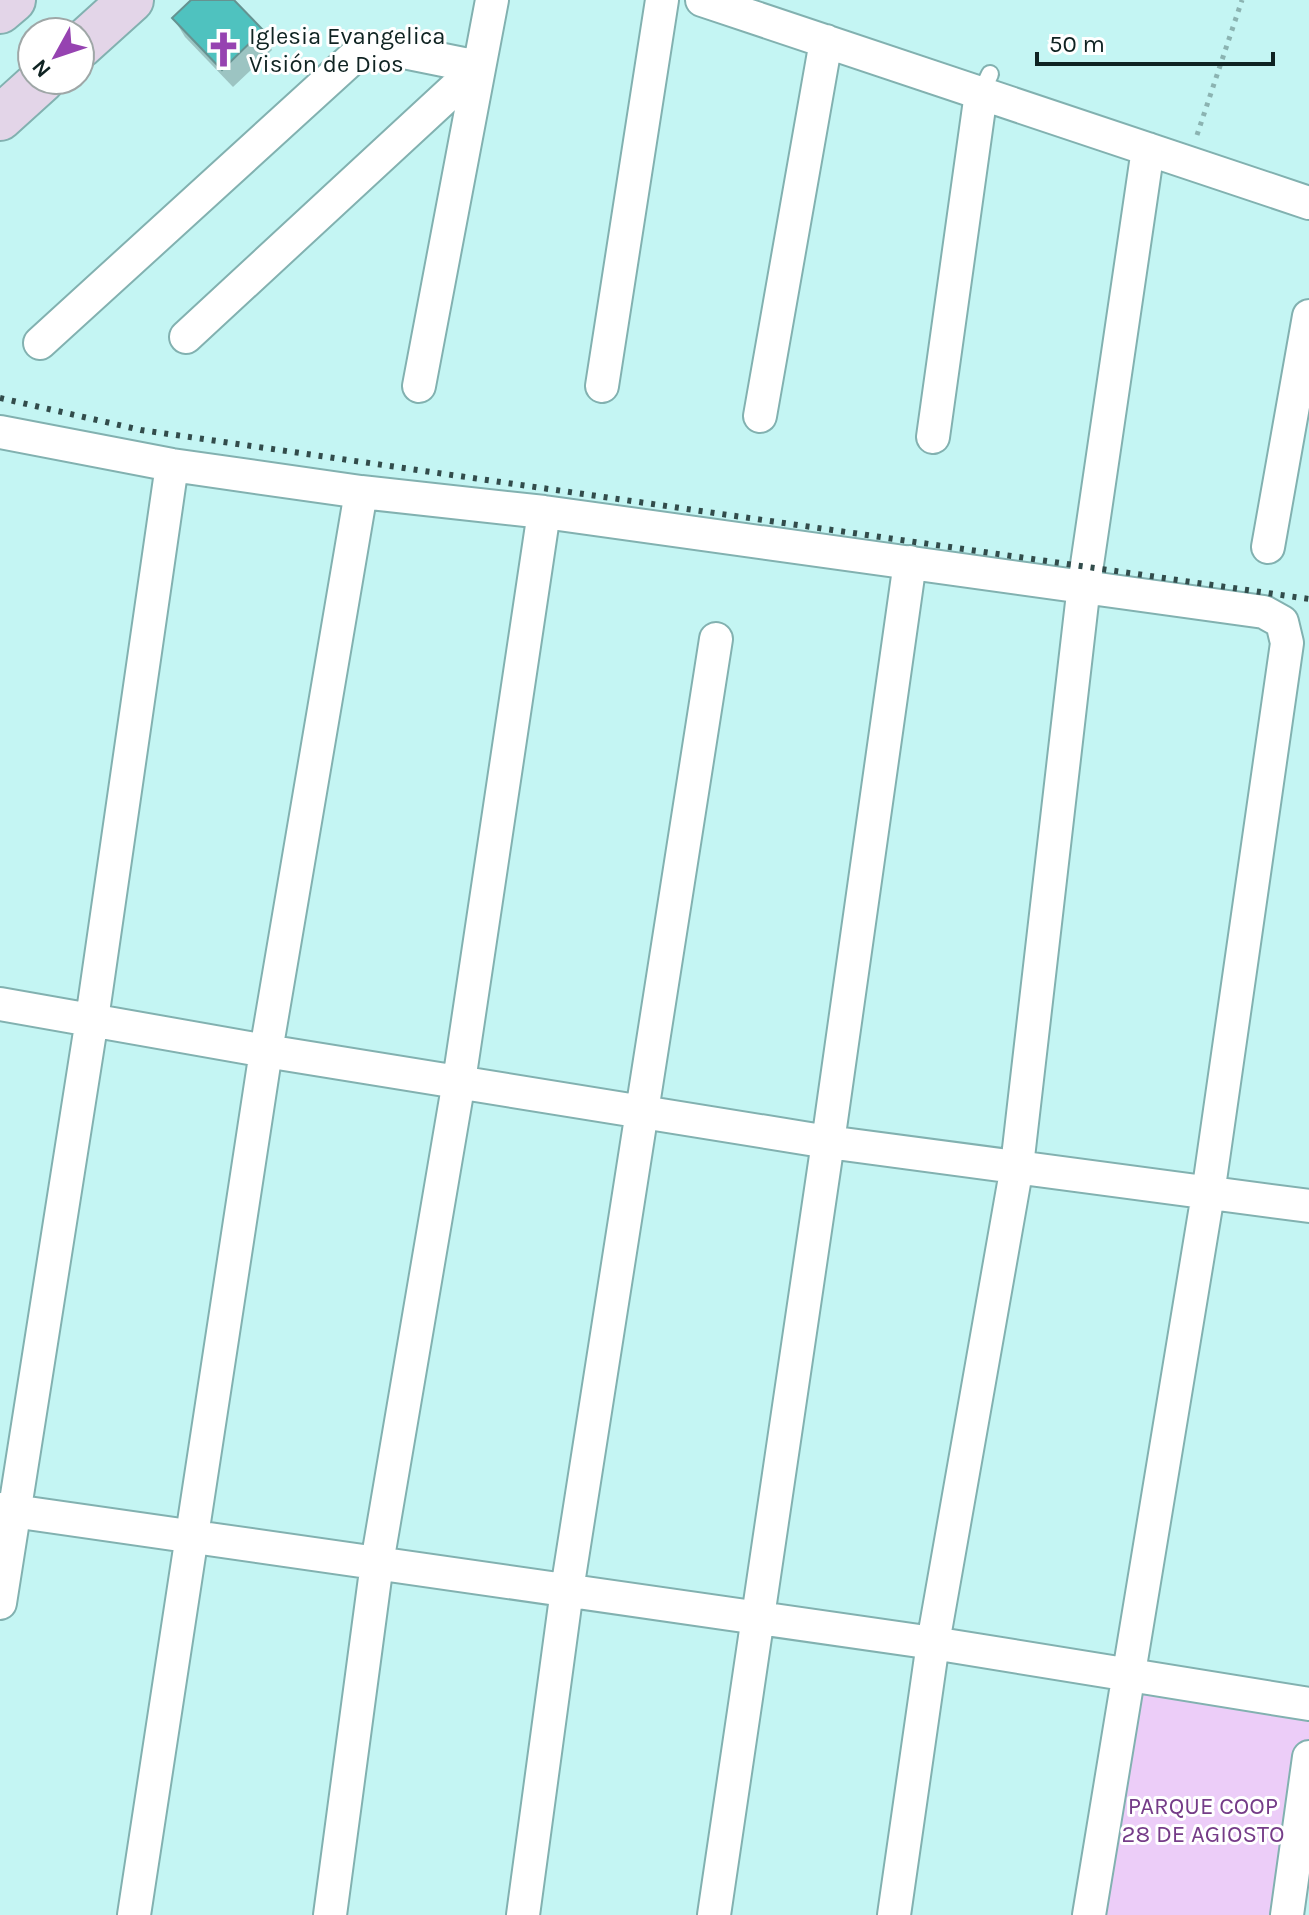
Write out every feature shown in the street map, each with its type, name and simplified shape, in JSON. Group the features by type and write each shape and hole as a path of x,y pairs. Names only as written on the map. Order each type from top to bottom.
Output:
{"street":[{"path":"0,11 13,0"},
{"path":"96,32 131,0"},
{"path":"419,386 492,0"},
{"path":"602,386 662,0"},
{"path":"702,0 826,41 986,84 1148,149 1309,203"},
{"path":"760,416 826,41"},
{"path":"40,343 356,55 389,49 478,67"},
{"path":"186,337 478,67"},
{"path":"933,437 986,84"},
{"path":"0,118 24,96"},
{"path":"894,1915 933,1643 1017,1166 1084,585 1148,149"},
{"path":"1268,547 1309,316"},
{"path":"0,432 172,465 361,492 544,512 1084,585 1264,612 1282,622 1287,643 1208,1194 1089,1915"},
{"path":"0,1603 6,1510 92,1019 172,465"},
{"path":"134,1915 266,1051 361,492"},
{"path":"330,1915 377,1563 459,1081 544,512"},
{"path":"714,1915 910,562"},
{"path":"523,1915 567,1590 716,639"},
{"path":"0,1004 266,1051 828,1142 1309,1206"},
{"path":"6,1510 933,1643 1309,1704"},
{"path":"1287,1915 1309,1757"}],"path":[{"path":"1188,162 1242,0"}],"green space":[{"name":"PARQUE COOP 28 DE AGIOSTO","path":"1131,1678 1309,1708 1309,1746 1284,1915 1091,1915"}],"building":[{"name":"Iglesia Evangelica Visión de Dios","path":"191,0 234,0 263,30 222,70 172,18"}],"railway":[{"path":"0,398 141,430 1309,599"}],"place":[{"name":"Iglesia Evangelica Visión de Dios","path":"223,50"}]}
